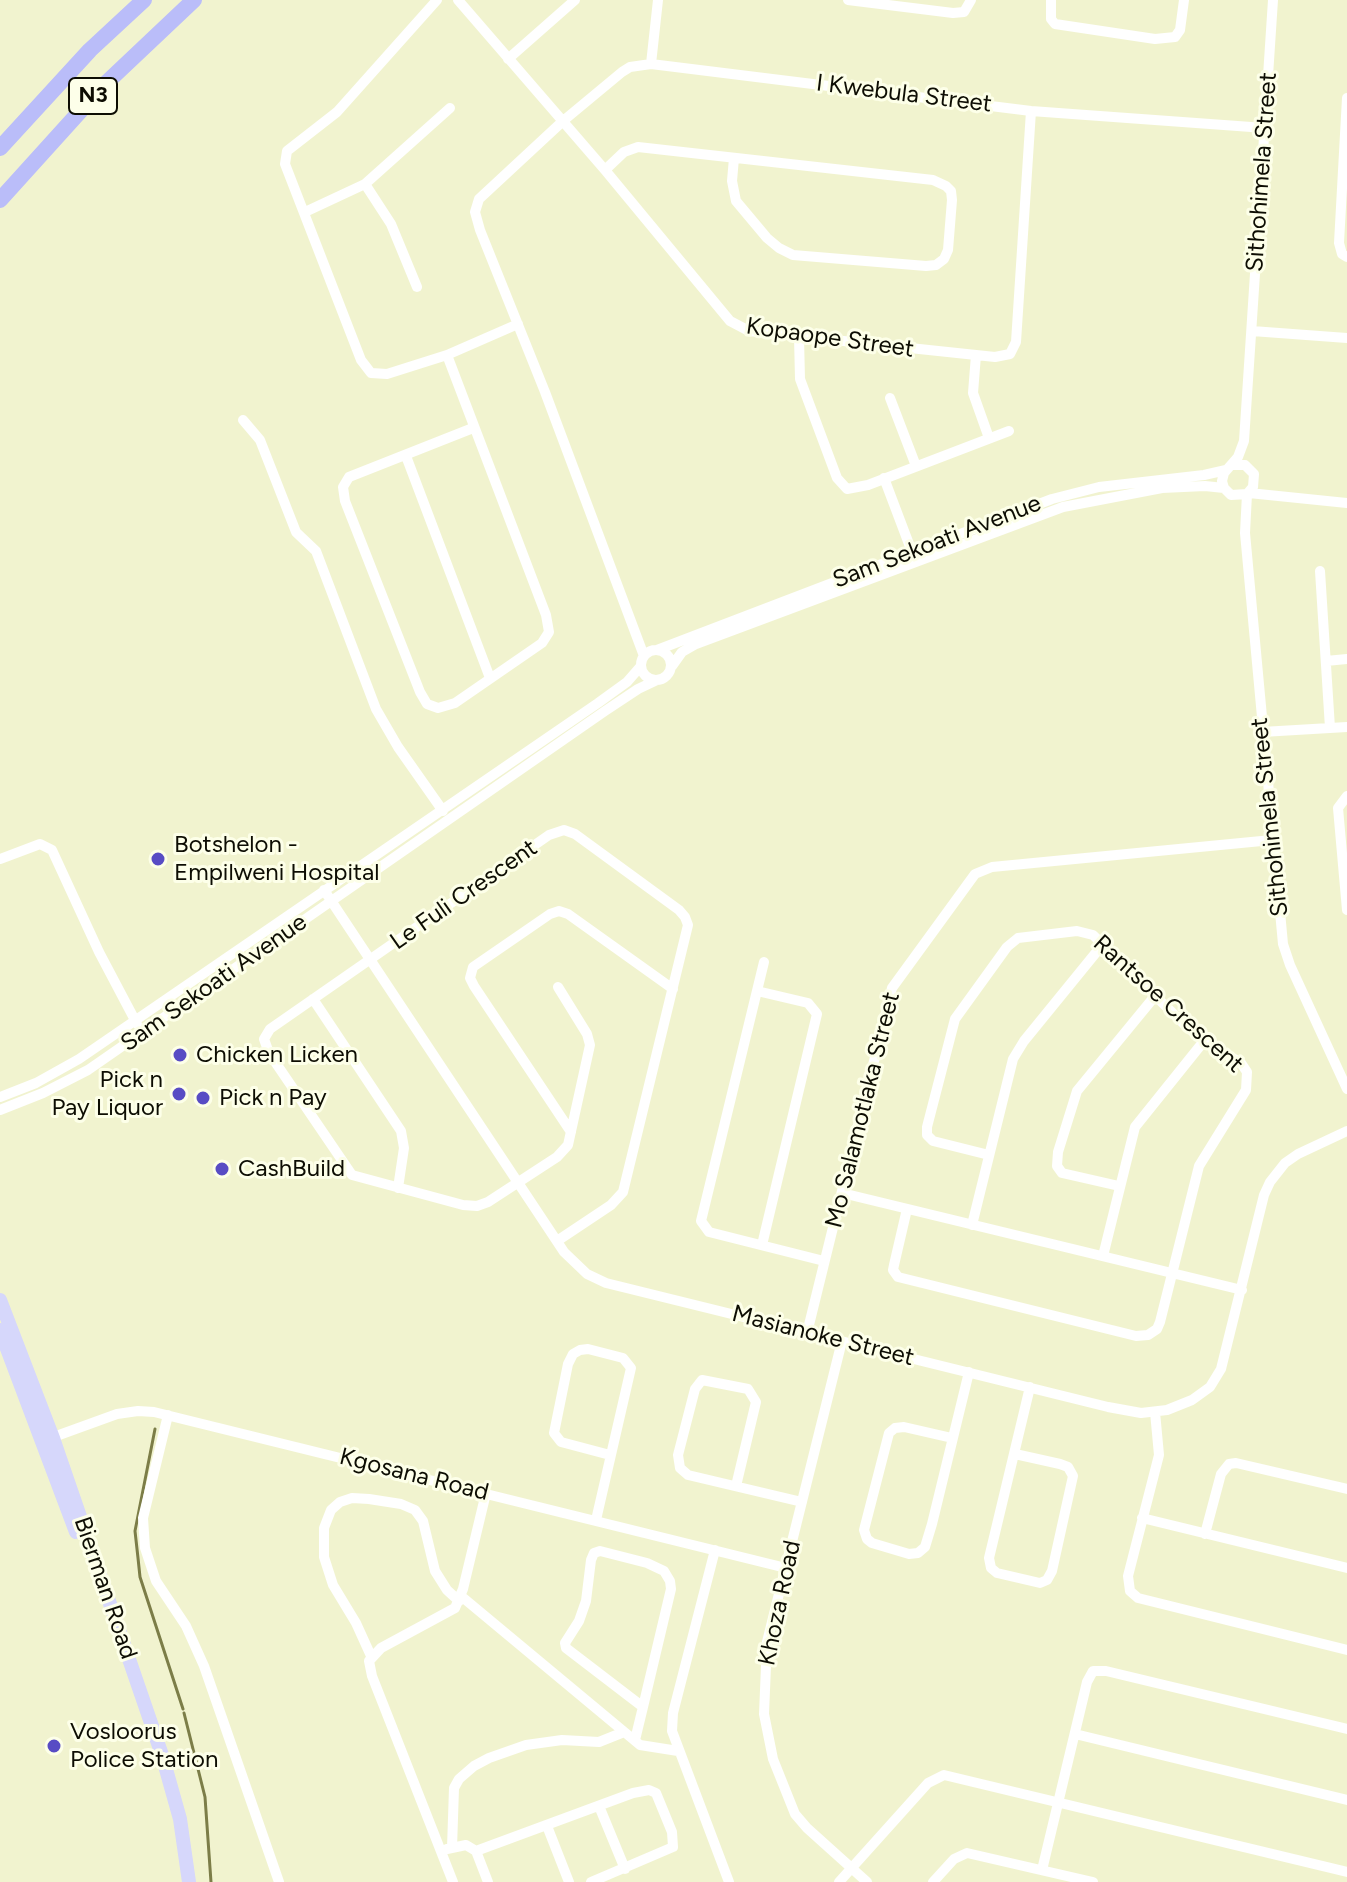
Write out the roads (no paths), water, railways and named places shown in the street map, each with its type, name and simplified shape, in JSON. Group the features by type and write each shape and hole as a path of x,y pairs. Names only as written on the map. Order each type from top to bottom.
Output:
{"highway":[{"name":"N3","path":"0,148 90,50 144,0"},
{"name":"N3","path":"0,200 103,86 194,0"}],"main road":[{"name":"Bierman Road","path":"0,1300 167,1770 180,1819 189,1882"},
{"path":"0,1330 48,1439"},
{"name":"Bierman Road","path":"48,1439 158,1773 173,1829 181,1882"}],"street":[{"path":"437,0 337,112 287,151 285,164 365,368 378,375 387,374 447,355 518,324 649,655 648,678 657,680"},
{"name":"Kopaope Street","path":"458,0 730,321 749,331 976,355 1003,357 1012,352 1016,342 1031,111"},
{"path":"508,59 575,0"},
{"path":"651,64 658,0"},
{"path":"848,0 953,13 964,12 971,0"},
{"path":"1051,0 1051,19 1062,27 1167,39 1175,37 1180,30 1184,0"},
{"name":"Sithohimela Street","path":"1252,474 1244,441 1273,0"},
{"name":"I Kwebula Street","path":"518,324 480,230 476,204 523,156 630,67 651,64 1031,111 1265,128"},
{"path":"1347,98 1339,243 1342,254 1347,257"},
{"path":"305,212 365,184 450,108"},
{"path":"605,170 624,152 638,147 734,158 940,183 951,191 952,200 948,250 944,259 936,265 926,266 793,255 767,238 736,201 732,181 734,158"},
{"path":"365,184 391,224 417,287"},
{"path":"1252,331 1347,338"},
{"path":"799,337 800,379 839,484 847,489 1009,431"},
{"path":"447,355 549,627 542,643 449,706 438,708 432,707 420,692 345,501 344,483 349,477 473,428"},
{"path":"976,355 973,393 989,438"},
{"path":"890,398 916,466"},
{"path":"243,420 260,440 296,532 316,551 381,718 443,811"},
{"name":"Sithohimela Street","path":"1229,468 1244,441"},
{"path":"406,456 490,678"},
{"path":"1272,495 1242,464 1229,468 1222,481 1228,491 1347,503"},
{"name":"Sam Sekoati Avenue","path":"0,1097 29,1087 65,1068 443,811 617,689 649,655 1075,492 1129,482 1211,474 1229,468"},
{"path":"1248,494 1252,474"},
{"path":"884,478 912,552"},
{"name":"Sam Sekoati Avenue","path":"0,1110 73,1079 142,1034 605,711 638,689 669,674 682,652 696,644 1063,507 1162,488 1205,486 1228,491"},
{"name":"Sithohimela Street","path":"1228,491 1245,533"},
{"name":"Sithohimela Street","path":"1248,494 1245,533 1284,947 1347,1089"},
{"path":"1320,571 1330,728"},
{"path":"649,655 668,655 672,666"},
{"path":"1326,661 1347,659"},
{"path":"1262,732 1347,727"},
{"path":"1347,796 1338,808 1347,910"},
{"name":"Le Fuli Crescent","path":"557,1241 611,1205 623,1192 687,931 685,917 603,854 564,830 549,835 266,1032 264,1043 348,1172 360,1179 477,1206 488,1202 566,1149 571,1132"},
{"name":"Mo Salamotlaka Street","path":"807,1333 892,988 975,874 987,868 1006,865 1272,840"},
{"path":"0,859 40,844 52,850 99,952 142,1034"},
{"name":"Masianoke Street","path":"324,890 557,1241 580,1269 606,1283 1133,1412 1155,1412 1187,1403 1214,1383 1221,1369 1264,1195 1274,1176 1298,1154 1347,1131"},
{"path":"571,1132 472,981 470,974 473,967 559,911 568,914 673,989"},
{"name":"Rantsoe Crescent","path":"907,1209 893,1270 903,1280 1140,1337 1157,1329 1199,1166 1248,1084 1247,1072 1241,1063 1204,1041 1093,935 1083,931 1018,938 1007,947 955,1019 927,1135 938,1143 989,1155"},
{"path":"972,1225 1016,1052 1103,944"},
{"path":"764,962 701,1221 709,1232 824,1261"},
{"path":"558,987 587,1034 590,1045 571,1132"},
{"path":"757,991 808,1003 817,1014 762,1245"},
{"path":"1119,1186 1062,1173 1057,1166 1058,1152 1077,1091 1155,996"},
{"path":"313,999 401,1131 404,1148 398,1188"},
{"path":"1103,1256 1136,1124 1204,1041"},
{"path":"842,1193 1242,1290"},
{"name":"Khoza Road","path":"842,1341 765,1653 764,1714 768,1743 781,1784 795,1814 867,1882"},
{"path":"596,1520 631,1368 623,1358 588,1349 580,1350 573,1354 568,1364 554,1433 561,1442 610,1455"},
{"path":"952,1438 904,1427 891,1431 864,1530 867,1539 879,1547 900,1552 914,1554 922,1551 927,1541 969,1372"},
{"path":"736,1486 756,1408 754,1396 748,1389 702,1380 696,1385 693,1395 678,1464 688,1475 802,1502"},
{"path":"1015,1454 1068,1467 1073,1476 1052,1571 1047,1580 1040,1583 997,1573 990,1564 990,1552 1030,1387"},
{"name":"Kgosana Road","path":"48,1439 129,1412 154,1412 786,1568"},
{"path":"1155,1412 1159,1455 1127,1581 1133,1595 1347,1650"},
{"path":"168,1415 143,1518 145,1548 156,1581 186,1626 204,1666 279,1882"},
{"path":"1205,1534 1221,1474 1229,1464 1236,1463 1347,1489"},
{"path":"371,1656 447,1614 460,1599 486,1493"},
{"path":"453,1882 446,1849 372,1676 371,1656 333,1585 324,1557 324,1528 331,1510 340,1502 352,1498 369,1499 401,1504 415,1510 423,1521 435,1571 447,1590 635,1740 648,1748 678,1751"},
{"path":"1142,1518 1347,1568"},
{"path":"715,1550 673,1713 672,1731 729,1882"},
{"path":"635,1740 643,1707 671,1589 670,1581 664,1571 647,1563 600,1551 594,1553 591,1560 586,1601 579,1621 565,1643 566,1648 643,1707"},
{"path":"1042,1870 1088,1678 1097,1670 1347,1729"},
{"path":"446,1849 454,1788 474,1766 526,1745 562,1740 599,1742 624,1732"},
{"path":"1075,1734 1347,1800"},
{"path":"839,1882 938,1775 950,1775 1347,1872"},
{"path":"476,1851 644,1790 652,1790 660,1799 672,1832 673,1847 591,1882"},
{"path":"599,1806 625,1869"},
{"path":"547,1826 569,1882"},
{"path":"446,1849 466,1845 476,1851 488,1882"},
{"path":"933,1882 954,1859 967,1853 1093,1882"}],"waterway":[{"path":"155,1429 135,1531 140,1577 183,1709"},
{"path":"184,1713 205,1797 211,1882"}],"place":[{"name":"Botshelon - Empilweni Hospital","path":"158,859"},
{"name":"Chicken Licken","path":"180,1055"},
{"name":"Pick n Pay Liquor","path":"179,1094"},
{"name":"Pick n Pay","path":"203,1098"},
{"name":"CashBuild","path":"222,1169"},
{"name":"Vosloorus Police Station","path":"54,1746"}]}
